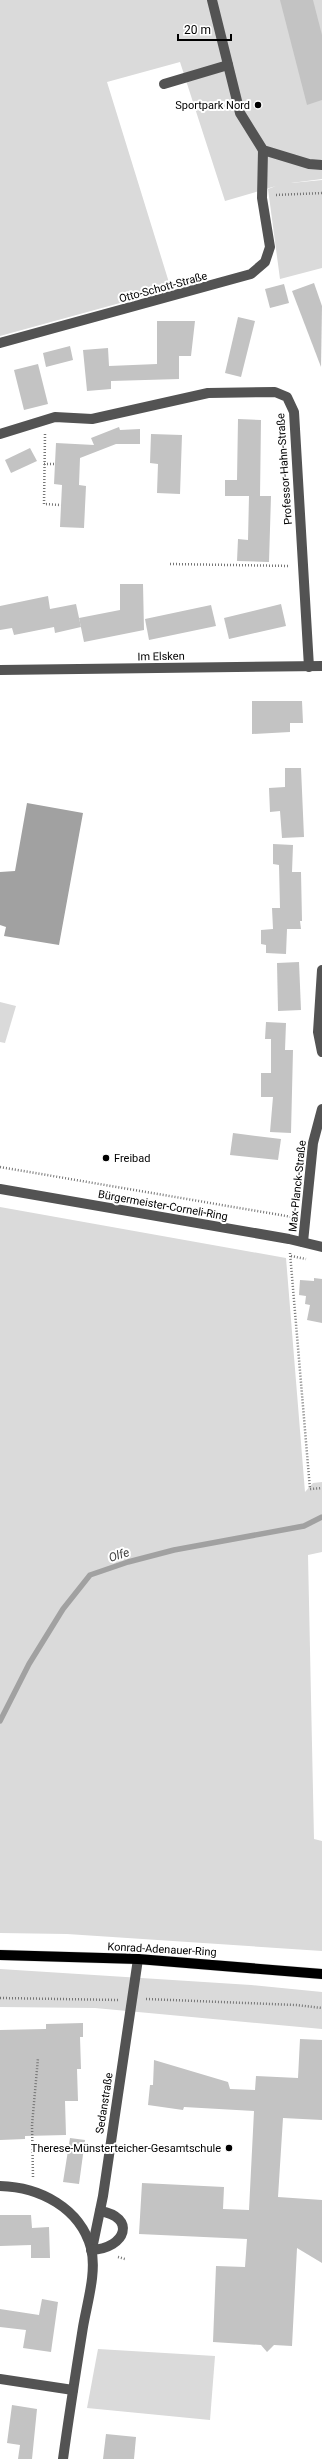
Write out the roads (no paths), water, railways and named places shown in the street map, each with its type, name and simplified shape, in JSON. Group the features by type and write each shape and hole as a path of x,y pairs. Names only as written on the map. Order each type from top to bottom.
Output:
{"main road":[{"name":"Konrad-Adenauer-Ring","path":"0,1955 138,1959 322,1974"}],"street":[{"path":"212,0 240,113 263,150 309,164 322,165"},
{"path":"164,84 228,65"},
{"name":"Otto-Schott-Straße","path":"0,343 251,274 265,262 270,247 262,198 263,150"},
{"name":"Professor-Hahn-Straße","path":"0,434 55,417 92,419 208,393 275,392 288,398 294,412 309,667"},
{"name":"Im Elsken","path":"0,670 322,666"},
{"path":"322,970 318,1032 322,1052"},
{"name":"Max-Planck-Straße","path":"303,1242 313,1143 322,1109"},
{"name":"Bürgermeister-Corneli-Ring","path":"0,1189 289,1239 322,1247"},
{"name":"Sedanstraße","path":"63,2459 91,2281 91,2250 100,2211 138,1959"},
{"name":"Sedanstraße","path":"0,2186 34,2191 50,2198 74,2218 86,2235 91,2250"},
{"path":"91,2250 108,2248 116,2244 122,2230 121,2223 116,2216 100,2211"},
{"path":"0,2380 73,2390"}],"waterway":[{"name":"Olfe","path":"0,1721 29,1664 63,1609 90,1575 128,1562 174,1550 304,1526 322,1517"}],"place":[{"name":"Sportpark Nord","path":"258,105"},
{"name":"Freibad","path":"106,1158"},
{"name":"Therese-Münsterteicher-Gesamtschule","path":"229,2148"}]}
